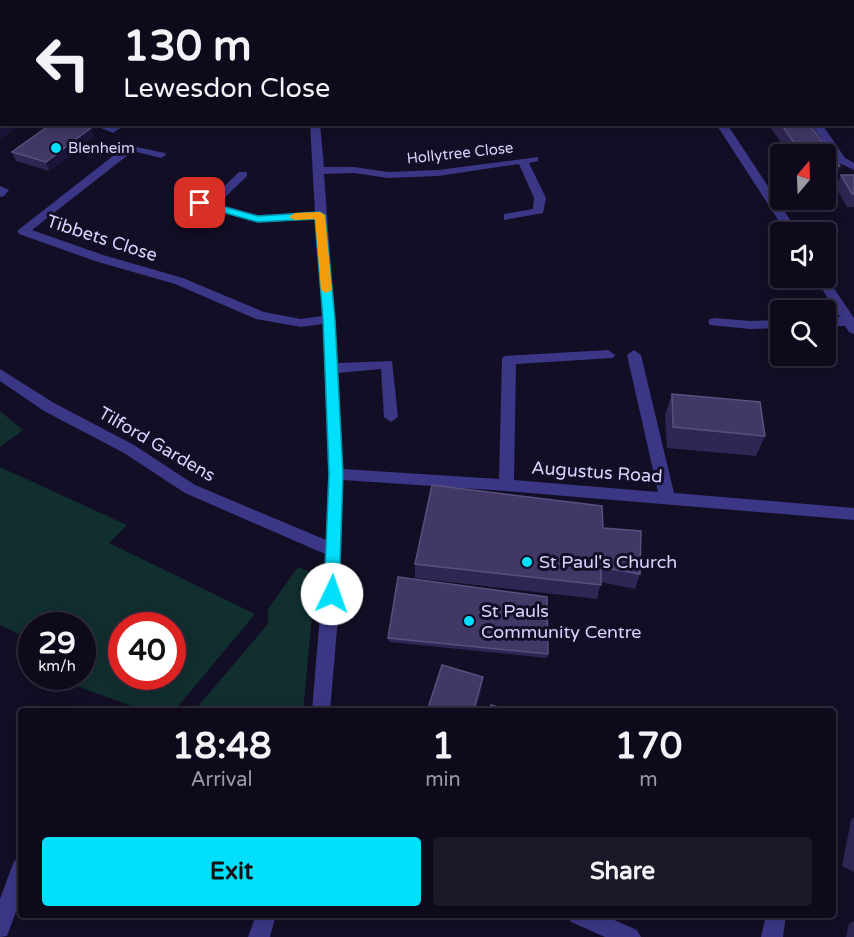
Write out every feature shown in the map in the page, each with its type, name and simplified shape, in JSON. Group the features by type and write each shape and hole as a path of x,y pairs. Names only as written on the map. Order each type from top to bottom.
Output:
{"street":[{"path":"102,126 113,130 118,126"},
{"path":"315,126 329,319 336,474 334,550 321,708"},
{"path":"722,126 785,222"},
{"path":"817,126 841,160 854,167"},
{"name":"Tibbets Close","path":"161,155 131,147 23,231 99,258 179,281 261,316 301,323 329,319"},
{"name":"Hollytree Close","path":"318,171 354,170 388,175 438,173 529,160 540,198 539,211 508,217"},
{"path":"243,174 205,204 258,219 320,215"},
{"path":"827,288 851,325"},
{"path":"715,322 770,324"},
{"path":"836,323 851,325"},
{"path":"506,484 509,359 608,355"},
{"path":"634,355 667,497"},
{"path":"330,369 387,364 391,417"},
{"name":"Tilford Gardens","path":"0,374 49,407 129,449 190,489 334,550"},
{"name":"Augustus Road","path":"336,474 506,484 854,514"},
{"path":"0,929 18,877"},
{"path":"259,937 265,918"},
{"path":"585,918 630,937"},
{"path":"772,937 775,918"}],"green space":[{"path":"0,411 23,430 0,447"},
{"path":"0,467 127,525 109,543 255,614 177,708 137,708 87,690 96,690 96,612 18,612 18,634 0,625"},
{"path":"298,567 316,574 303,708 197,708 268,624 268,609"}],"building":[{"path":"48,126 92,127 46,162 12,152"},
{"path":"782,126 810,126 824,144 795,144"},
{"path":"841,175 854,175 854,194 852,194"},
{"path":"672,394 760,402 765,436 673,427"},
{"name":"St Paul's Church","path":"432,485 602,506 603,528 641,531 640,574 601,567 601,585 415,564"},
{"name":"St Pauls Community Centre","path":"398,577 547,597 548,654 388,638"},
{"path":"442,665 483,677 474,708 428,708"}],"slow traffic":[{"path":"295,217 320,215 326,290"}],"place":[{"name":"Blenheim","path":"56,148"},
{"name":"St Paul's Church","path":"527,562"},
{"name":"St Pauls Community Centre","path":"469,621"}],"route":[{"path":"200,203 258,219 320,215 329,319 336,474 332,594"}]}
